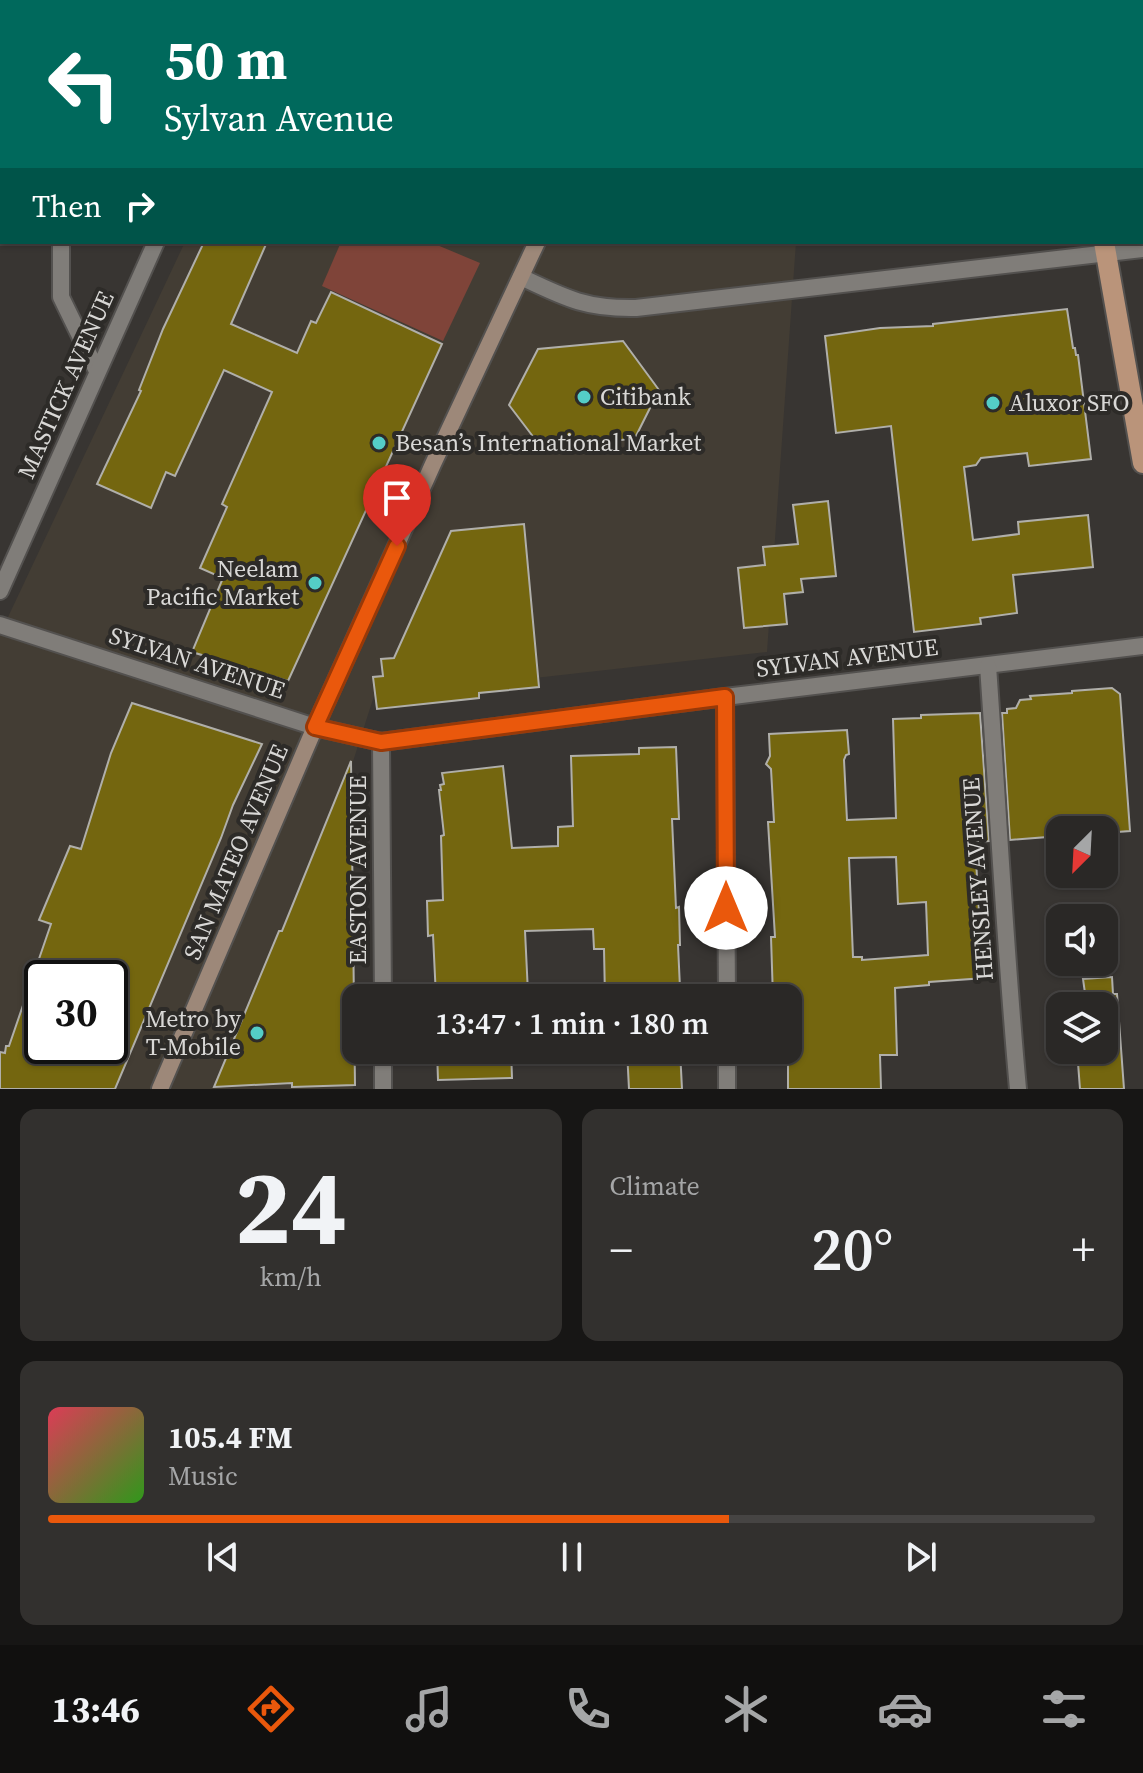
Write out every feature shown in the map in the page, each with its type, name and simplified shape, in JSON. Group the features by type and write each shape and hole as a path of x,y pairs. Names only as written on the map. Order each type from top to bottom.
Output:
{"main road":[{"path":"1105,248 1143,463"}],"street":[{"path":"61,244 61,297 97,371"},
{"name":"MASTICK AVENUE","path":"0,591 155,244"},
{"name":"SAN MATEO AVENUE","path":"160,1089 315,727 536,244"},
{"path":"521,277 582,304 636,308 1105,248 1143,249"},
{"name":"SYLVAN AVENUE","path":"0,625 315,727 381,742 1143,646"},
{"name":"HENSLEY AVENUE","path":"988,666 1018,1089"},
{"path":"725,697 727,984"},
{"name":"EASTON AVENUE","path":"381,742 383,984"},
{"path":"383,1064 383,1089"},
{"path":"727,1064 727,1089"}],"shaded area":[{"path":"184,244 796,244 767,652 374,696 348,777 351,984 342,984 342,1064 353,1064 353,1089 0,1089 0,634"},
{"path":"340,244 435,244 480,263 443,341 322,286"}],"building":[{"path":"203,244 266,244 231,324 297,353 311,321 316,323 331,292 442,344 288,681 192,652 223,578 200,568 227,507 222,504 272,392 224,370 175,476 166,472 151,508 97,484 141,391 163,329"},
{"path":"1067,309 1073,348 1078,355 1091,459 1029,466 1027,453 981,458 976,465 964,467 973,540 1019,534 1018,522 1088,515 1093,567 1013,575 1017,613 980,618 981,624 914,632 891,426 836,433 825,336"},
{"name":"Citibank","path":"623,341 659,390 635,438 544,451 509,405 538,349"},
{"path":"828,501 836,576 801,579 803,592 784,594 787,624 744,628 738,568 765,565 763,547 798,544 793,505"},
{"path":"524,524 539,687 479,693 479,698 377,709 373,677 383,676 381,659 394,658 451,531"},
{"path":"1112,688 1120,694 1130,831 1118,832 1118,816 1046,816 1046,837 1010,840 1002,713 1016,708 1020,700 1031,699 1030,696"},
{"path":"132,703 262,744 233,805 128,1058 128,960 39,960 51,924 39,920 70,846 81,849 111,753"},
{"path":"980,713 989,841 975,842 985,978 895,988 897,1055 880,1055 881,1089 788,1089 788,1064 802,1064 802,984 773,984 771,937 775,937 768,822 774,822 771,769 766,764 770,756 769,734 847,730 849,754 844,760 847,820 896,818 893,719 921,718 921,715","holes":["896,857 898,904 926,902 928,955 862,960 862,957 853,957 849,858"]},
{"path":"676,747 679,819 672,819 676,908 679,907 680,984 605,984 604,949 594,949 593,929 525,931 528,984 435,984 433,935 428,936 427,901 443,900 441,836 444,835 439,790 440,785 444,784 442,773 503,766 512,848 558,846 558,827 573,826 571,756 639,754 639,748"},
{"path":"351,761 354,984 342,984 342,1064 355,1064 355,1085 292,1087 292,1083 214,1087 279,931 282,931"},
{"path":"1112,977 1113,992 1085,992 1083,979"},
{"path":"24,1002 24,1064 126,1064 115,1089 0,1089 0,1052 5,1053 6,1046 9,1046"},
{"path":"1118,1008 1124,1089 1080,1089 1078,1064 1118,1064"},
{"path":"437,1064 512,1064 512,1078 438,1080"},
{"path":"628,1064 681,1064 682,1089 629,1089"}],"place":[{"name":"Citibank","path":"584,397"},
{"name":"Aluxor SFO","path":"993,403"},
{"name":"Besan’s International Market","path":"379,443"},
{"name":"Neelam Pacific Market","path":"315,583"},
{"name":"Metro by T-Mobile","path":"257,1033"}],"route":[{"path":"397,546 315,727 381,742 725,697 726,908"}]}
